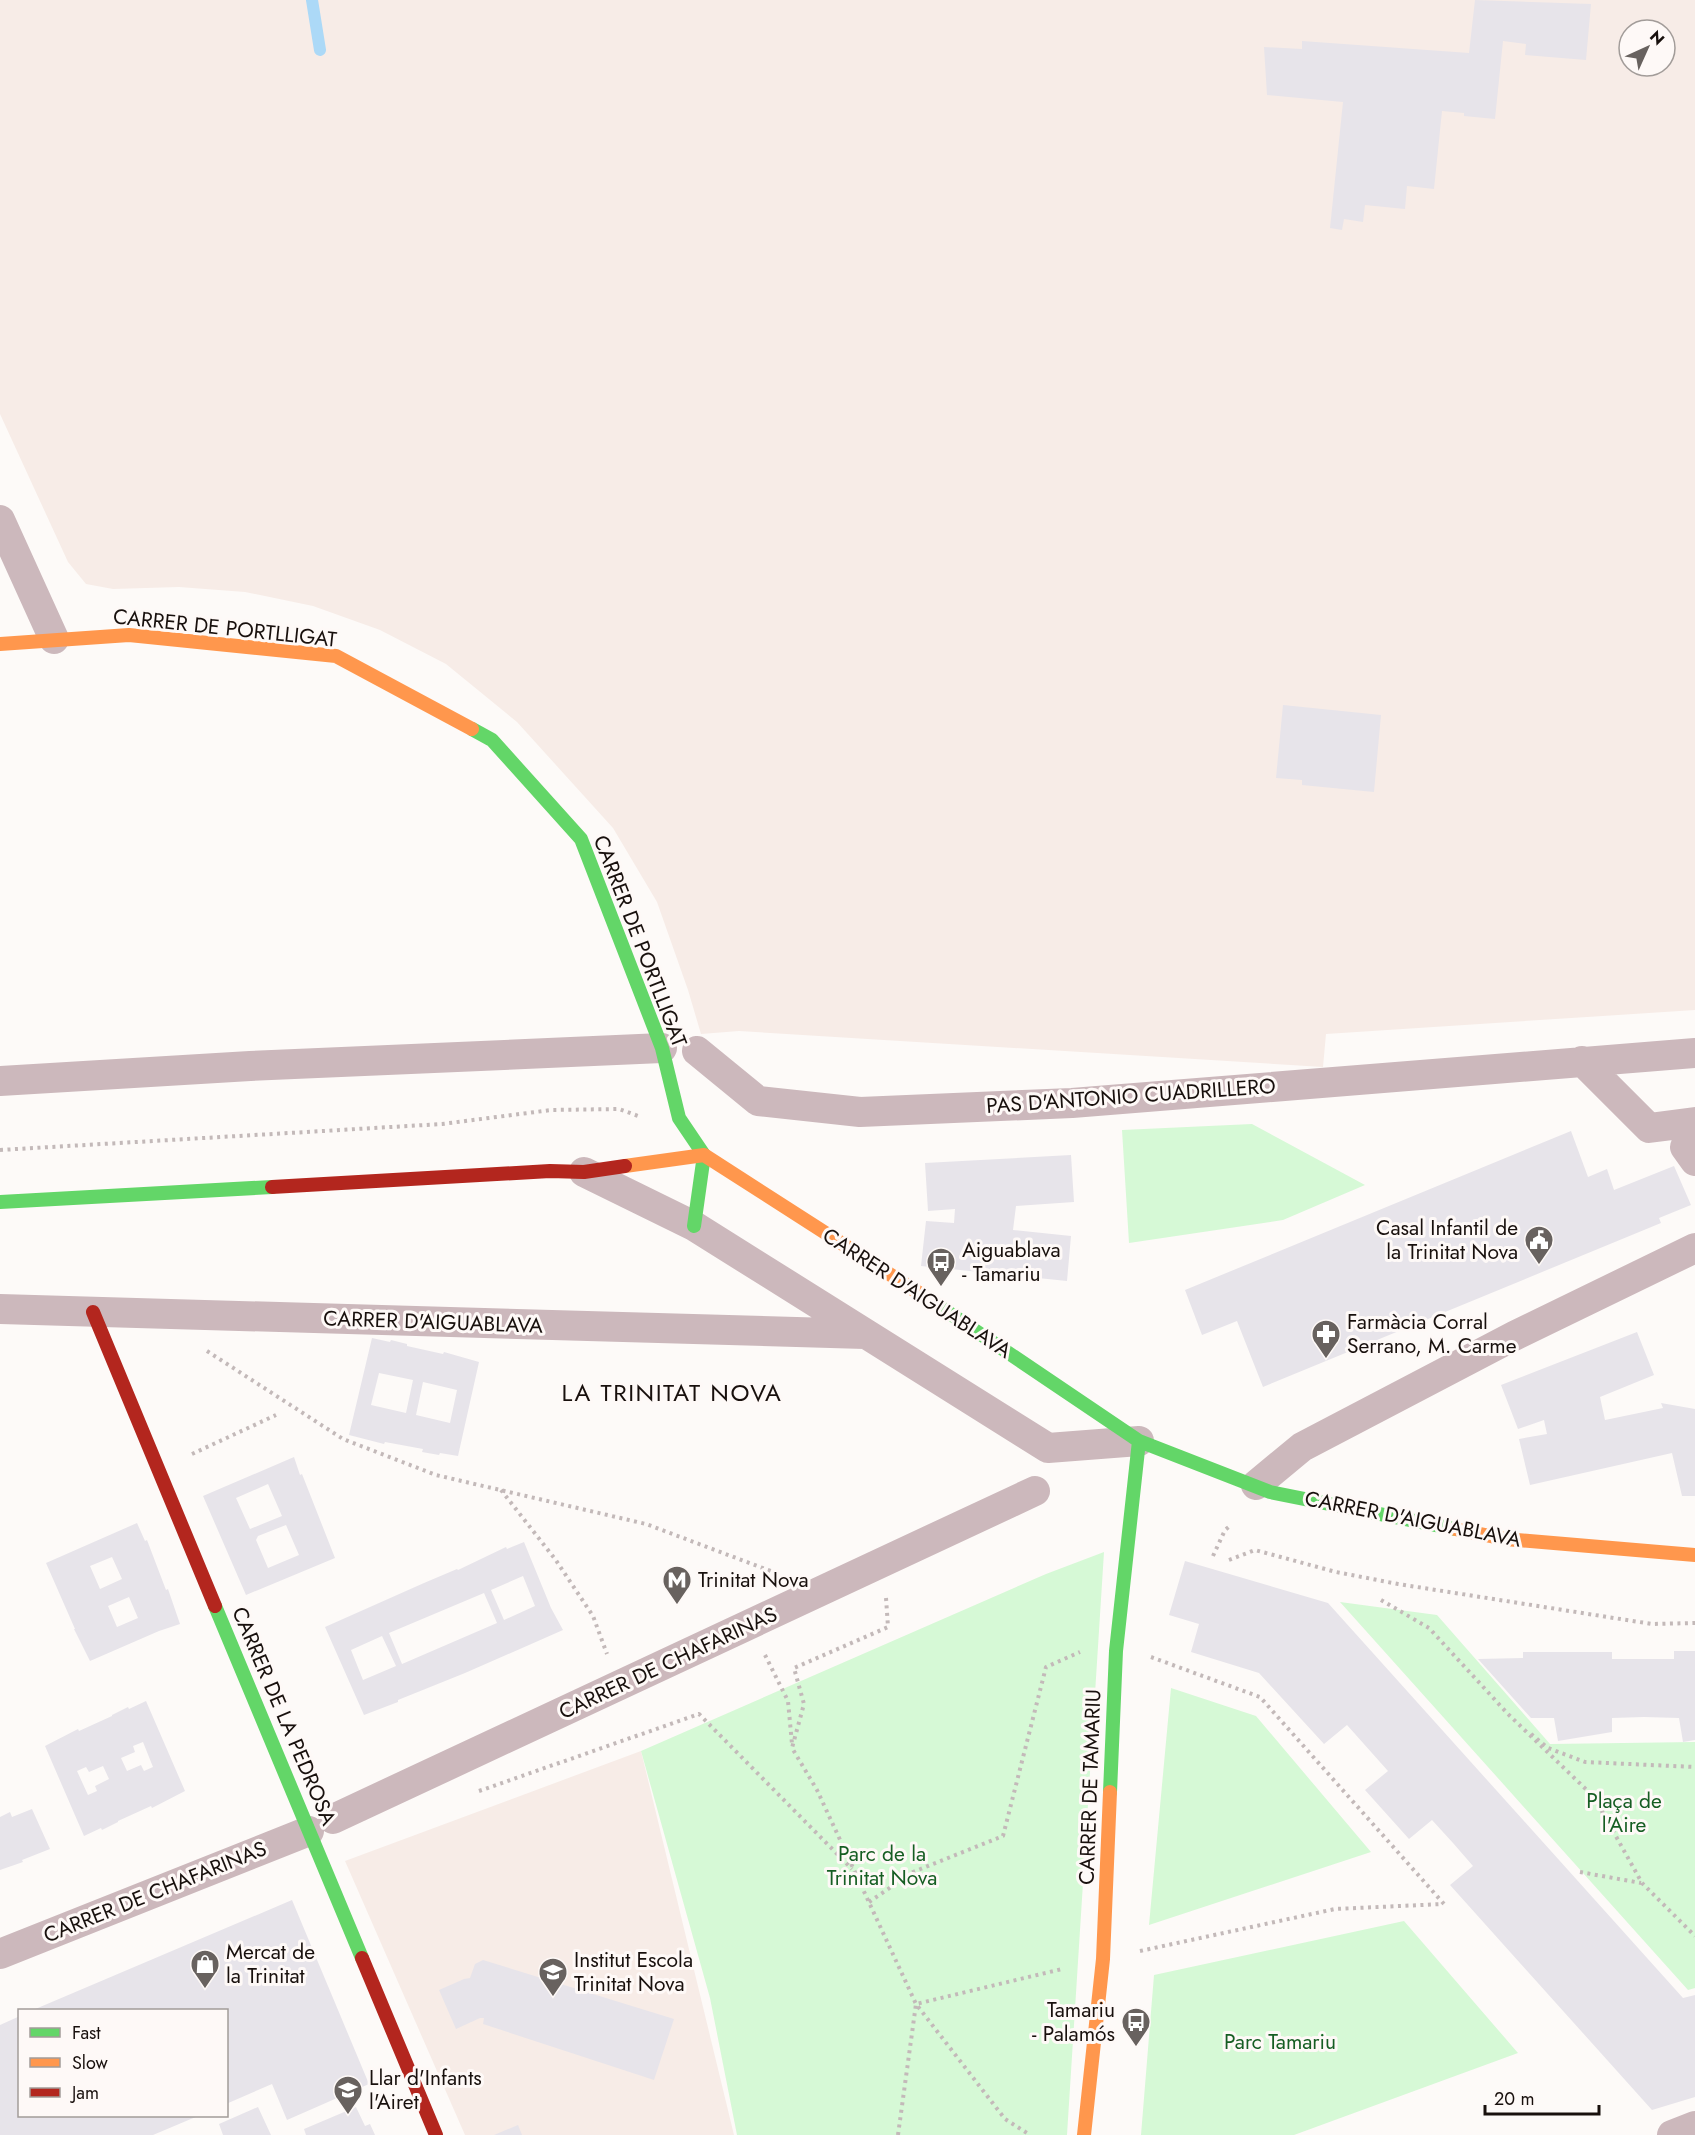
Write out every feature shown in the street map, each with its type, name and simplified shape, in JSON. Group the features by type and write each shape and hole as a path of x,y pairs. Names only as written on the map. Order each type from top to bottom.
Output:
{"street":[{"path":"0,520 54,639"},
{"name":"CARRER DE PORTLLIGAT","path":"0,644 129,635 336,656 492,740 581,839 662,1048 679,1118 704,1155"},
{"path":"0,1081 250,1066 662,1048"},
{"name":"PAS D'ANTONIO CUADRILLERO","path":"697,1052 758,1101 860,1112 1072,1103 1695,1053"},
{"path":"1582,1061 1649,1128 1695,1122"},
{"path":"1695,1144 1685,1147 1695,1161"},
{"path":"694,1226 704,1155"},
{"name":"CARRER D'AIGUABLAVA","path":"0,1202 550,1170 584,1172 704,1155 947,1311 1139,1441 1270,1492 1505,1539 1695,1555"},
{"name":"CARRER D'AIGUABLAVA","path":"584,1172 694,1226 1048,1448 1139,1441"},
{"path":"1256,1485 1302,1446 1514,1336 1695,1248"},
{"name":"CARRER D'AIGUABLAVA","path":"0,1309 865,1334"},
{"name":"CARRER DE LA PEDROSA","path":"93,1312 159,1469 321,1825 436,2135"},
{"name":"CARRER DE TAMARIU","path":"1084,2135 1103,1959 1116,1651 1139,1441"},
{"name":"CARRER DE CHAFARINAS","path":"0,1954 321,1825 1035,1491"},
{"path":"1672,2135 1695,2126"}],"path":[{"path":"0,1150 442,1124 551,1110 619,1109 642,1117"},
{"path":"205,1350 343,1440 436,1475 646,1524 822,1591"},
{"path":"159,1469 276,1415"},
{"path":"500,1490 555,1559 593,1616"},
{"path":"1212,1556 1225,1530 1231,1525"},
{"path":"1229,1560 1255,1550 1336,1572 1398,1584 1652,1624 1695,1623"},
{"path":"1382,1600 1429,1628 1508,1714 1594,1797 1642,1883 1695,1936"},
{"path":"792,1748 804,1704 794,1668 888,1627"},
{"path":"869,1902 914,1872 1003,1836 1046,1667 1083,1651"},
{"path":"1130,1954 1335,1909 1444,1904 1260,1697 1140,1653"},
{"path":"772,1669 788,1701 792,1748 817,1790 916,2004 1005,2119 1030,2135"},
{"path":"430,1774 481,1791 699,1714 856,1873"},
{"path":"1508,1714 1548,1748 1585,1762 1695,1767"},
{"path":"1580,1872 1642,1883"},
{"path":"916,2004 1062,1969"},
{"path":"898,2135 916,2004"}],"shaded area":[{"path":"0,0 1695,0 1695,1010 1326,1034 1323,1067 739,1031 701,1034 657,902 613,828 517,722 446,664 380,630 313,606 245,592 179,587 113,589 86,584 68,562 0,414"},
{"name":"Institut Escola Trinitat Nova","path":"641,1751 734,2135 465,2135 345,1861"}],"green space":[{"path":"1252,1124 1365,1185 1283,1220 1129,1243 1122,1130"},
{"name":"Parc de la Trinitat Nova","path":"1104,1552 1067,2135 737,2135 710,1998 641,1751 1046,1574"},
{"name":"Plaça de l'Aire","path":"1340,1602 1437,1615 1550,1744 1695,1742 1695,1988 1688,1990"},
{"path":"1171,1688 1256,1716 1371,1852 1149,1925"},
{"name":"Parc Tamariu","path":"1404,1921 1518,2053 1294,2135 1141,2135 1154,1975"}],"building":[{"path":"1475,0 1591,4 1586,60 1525,55 1526,44 1503,41 1495,119 1442,111 1434,189 1407,186 1405,209 1365,205 1363,222 1344,219 1342,230 1330,228 1343,102 1267,95 1264,47 1302,49 1302,41 1469,53"},
{"path":"1283,705 1381,715 1374,792 1302,785 1302,780 1276,778"},
{"path":"1571,1131 1588,1177 1607,1169 1614,1190 1674,1166 1691,1205 1659,1218 1661,1223 1263,1387 1237,1321 1202,1335 1185,1290"},
{"path":"1071,1155 1074,1202 1016,1206 1013,1230 1071,1236 1067,1281 921,1266 926,1221 954,1223 955,1209 928,1211 925,1163"},
{"path":"1637,1332 1654,1375 1600,1397 1605,1420 1663,1408 1661,1403 1695,1409 1695,1496 1682,1496 1672,1453 1530,1485 1519,1439 1547,1434 1544,1420 1518,1429 1501,1385"},
{"path":"372,1338 390,1342 391,1340 407,1344 407,1346 443,1354 444,1352 479,1362 458,1456 422,1452 423,1449 385,1442 384,1444 349,1435","holes":["379,1373 413,1380 406,1413 371,1405","423,1382 457,1390 450,1423 416,1415"]},
{"path":"294,1457 335,1558 246,1595 203,1496","holes":["268,1484 282,1516 250,1529 236,1498","286,1525 299,1555 268,1568 256,1540 258,1536"]},
{"path":"137,1523 145,1541 147,1540 166,1590 168,1589 180,1624 90,1661 46,1563","holes":["112,1557 122,1579 100,1589 90,1566","129,1597 138,1618 117,1627 108,1606"]},
{"path":"524,1542 551,1608 563,1630 364,1715 325,1627 506,1547 507,1549","holes":["523,1576 535,1606 504,1620 491,1590","484,1593 497,1623 402,1664 389,1633","382,1636 396,1666 363,1680 351,1650"]},
{"path":"1185,1561 1328,1603 1683,1998 1695,1995 1695,2097 1652,2110 1450,1885 1473,1866 1453,1843 1432,1820 1409,1839 1365,1790 1388,1771 1347,1725 1324,1744 1259,1673 1191,1652 1199,1624 1169,1615"},
{"path":"1674,1651 1695,1651 1695,1740 1683,1742 1679,1718 1644,1717 1612,1718 1612,1732 1558,1741 1554,1718 1531,1718 1478,1659 1523,1658 1523,1652 1612,1652 1612,1659 1674,1659"},
{"path":"146,1701 185,1791 152,1808 151,1806 102,1830 101,1828 84,1836 45,1746 78,1729 79,1731 128,1707 129,1709","holes":["143,1742 153,1767 144,1771 141,1765 127,1771 121,1758 135,1752 133,1746","103,1766 109,1779 95,1786 97,1791 88,1795 77,1771 86,1767 89,1772"]},
{"path":"32,1809 50,1849 0,1870 0,1817 10,1812 12,1817"},
{"name":"Mercat de la Trinitat","path":"292,1900 369,2084 287,2120 272,2084 228,2103 228,2009 35,2009"},
{"path":"483,1960 674,2019 654,2080 483,2024 484,2018 456,2029 439,1990 470,1978 475,1964"},
{"path":"18,2017 18,2117 196,2117 153,2135 0,2135 0,2025"},
{"path":"258,2107 271,2135 223,2135 219,2124"},
{"name":"Llar d'Infants l'Airet","path":"356,2107 365,2126 370,2124 375,2135 306,2135 304,2129"},
{"path":"518,2125 522,2135 494,2135"}],"waterway":[{"path":"312,0 320,50"}],"traffic: fast":[{"path":"472,729 492,740 581,839 662,1048 679,1118 704,1155 694,1226"},
{"path":"0,1202 272,1187"},
{"path":"933,1302 1139,1441 1270,1492 1455,1529"},
{"path":"1110,1792 1116,1651 1139,1441"},
{"path":"215,1606 362,1958"}],"traffic: slow":[{"path":"0,644 129,635 336,656 472,729"},
{"path":"625,1166 704,1155 933,1302"},
{"path":"1455,1529 1505,1539 1695,1555"},
{"path":"1084,2135 1103,1959 1110,1792"}],"traffic: jam":[{"path":"272,1187 550,1171 584,1172 625,1166"},
{"path":"93,1312 215,1606"},
{"path":"362,1958 436,2135"}],"place":[{"name":"Casal Infantil de la Trinitat Nova","path":"1539,1266"},
{"name":"Aiguablava - Tamariu","path":"941,1288"},
{"name":"Farmàcia Corral Serrano, M. Carme","path":"1326,1360"},
{"name":"Trinitat Nova","path":"677,1606"},
{"name":"Mercat de la Trinitat","path":"205,1990"},
{"name":"Institut Escola Trinitat Nova","path":"553,1998"},
{"name":"Tamariu - Palamós","path":"1136,2048"},
{"name":"Llar d'Infants l'Airet","path":"348,2116"}],"district":[{"name":"LA TRINITAT NOVA","path":"672,1393"}]}
